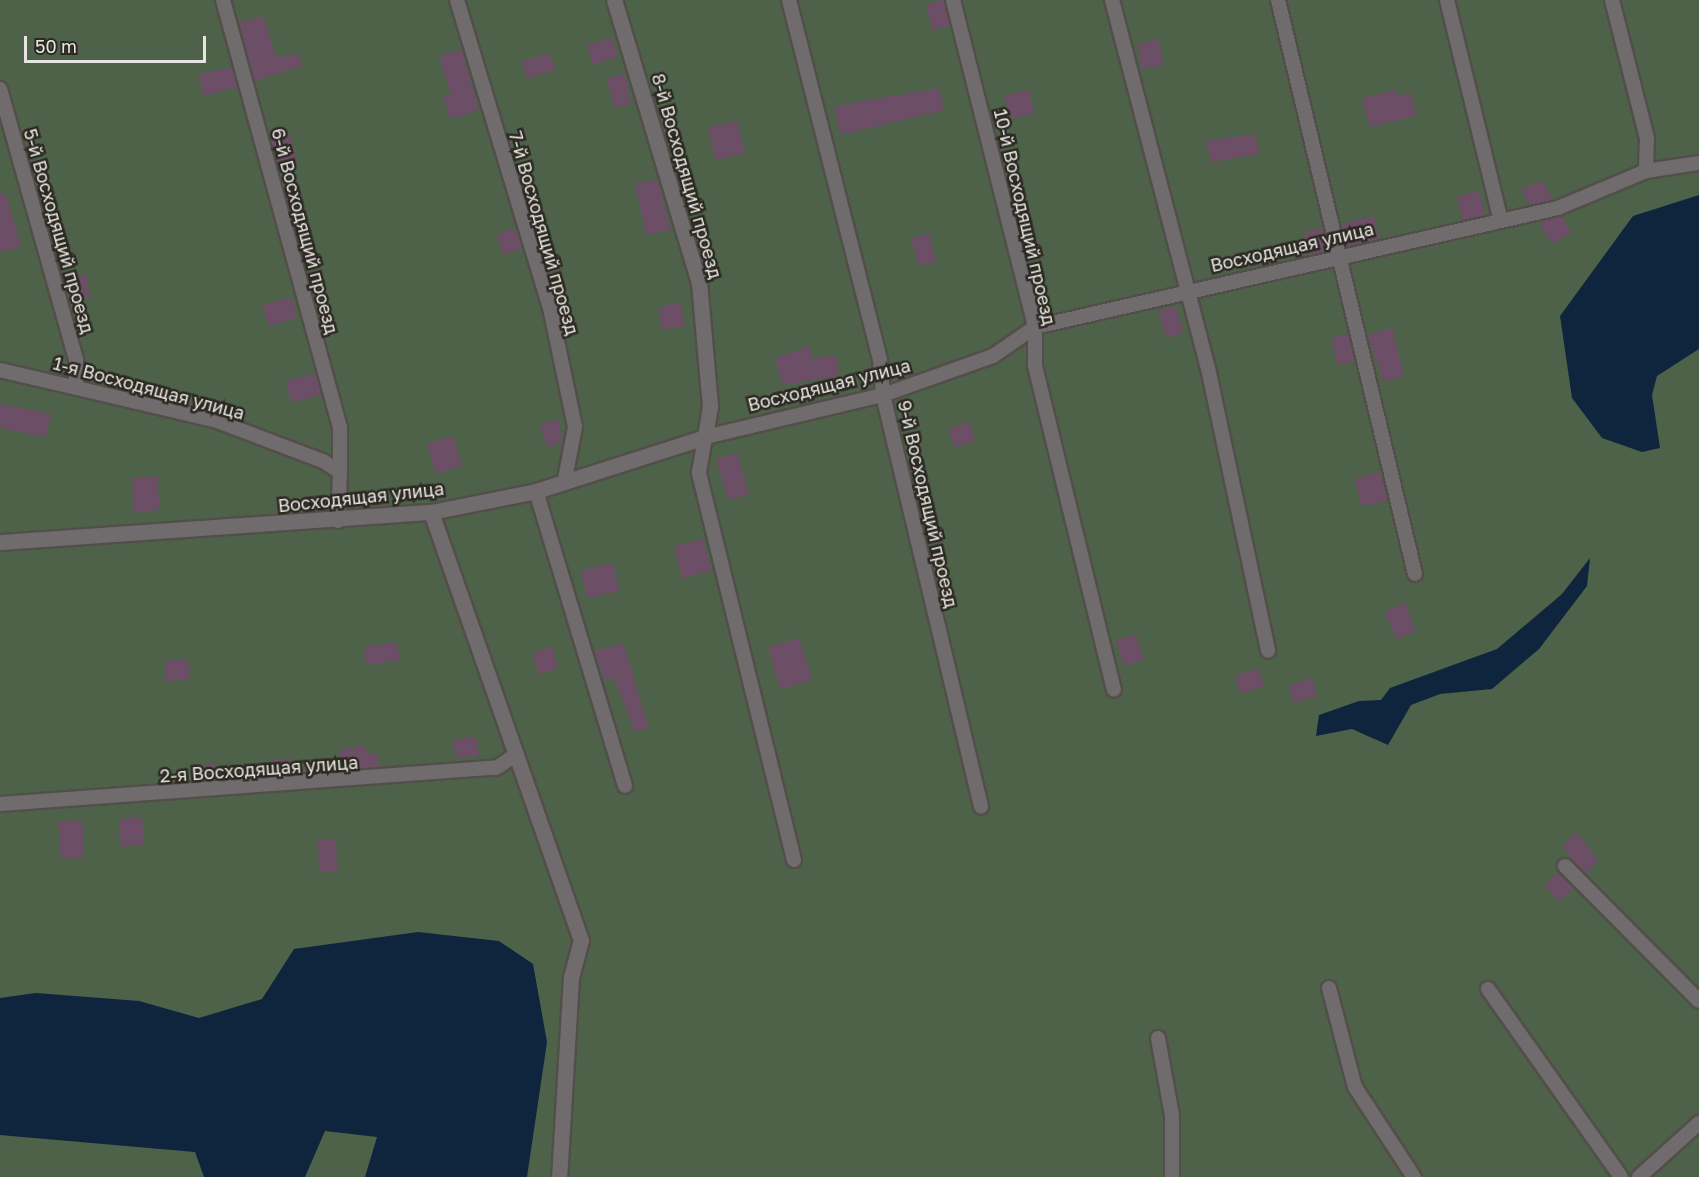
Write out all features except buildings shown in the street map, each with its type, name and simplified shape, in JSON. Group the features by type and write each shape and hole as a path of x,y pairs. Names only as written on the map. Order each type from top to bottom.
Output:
{"street":[{"name":"8-й Восходящий проезд","path":"614,0 699,283 710,406 705,437"},
{"name":"Восходящая улица","path":"0,542 338,521 431,512 536,491 565,479 705,437"},
{"path":"431,512 581,940 571,977 559,1177"}],"lane":[{"name":"6-й Восходящий проезд","path":"223,0 340,428 340,472"},
{"name":"7-й Восходящий проезд","path":"457,0 551,312 575,427 565,479"},
{"name":"9-й Восходящий проезд","path":"789,0 880,360 883,395 981,807"},
{"name":"10-й Восходящий проезд","path":"953,0 1035,327 1035,366 1114,689"},
{"path":"1112,0 1186,291 1208,368 1268,651"},
{"path":"1278,0 1341,255 1414,574"},
{"path":"1448,0 1500,217"},
{"path":"1612,0 1647,138 1646,171"},
{"name":"5-й Восходящий проезд","path":"0,89 76,359 76,385"},
{"name":"Восходящая улица","path":"705,437 883,395 993,356 1035,327 1500,217 1558,208 1646,171 1699,163"},
{"name":"1-я Восходящая улица","path":"0,370 76,385 217,421 340,472"},
{"path":"705,437 699,472 794,860"},
{"path":"338,521 340,472"},
{"path":"536,491 625,786"},
{"name":"2-я Восходящая улица","path":"0,804 496,768 515,755"},
{"path":"1565,866 1699,1000"},
{"path":"1329,988 1355,1088 1414,1177"},
{"path":"1488,989 1621,1177"},
{"path":"1158,1038 1172,1116 1172,1177"},
{"path":"1639,1177 1699,1123"}],"green space":[{"path":"0,0 1699,0 1699,1177 0,1177"}],"water":[{"path":"1699,195 1699,349 1657,376 1652,395 1660,448 1642,452 1602,438 1572,398 1560,316 1633,216"},
{"path":"1590,558 1587,586 1539,649 1492,689 1440,694 1411,705 1388,745 1352,729 1316,736 1319,715 1359,701 1381,700 1390,688 1497,649 1562,594"},
{"path":"418,932 499,941 533,964 547,1042 527,1177 365,1177 377,1137 325,1131 305,1177 204,1177 195,1152 0,1135 0,998 36,993 139,1001 199,1018 262,999 294,949"}]}
